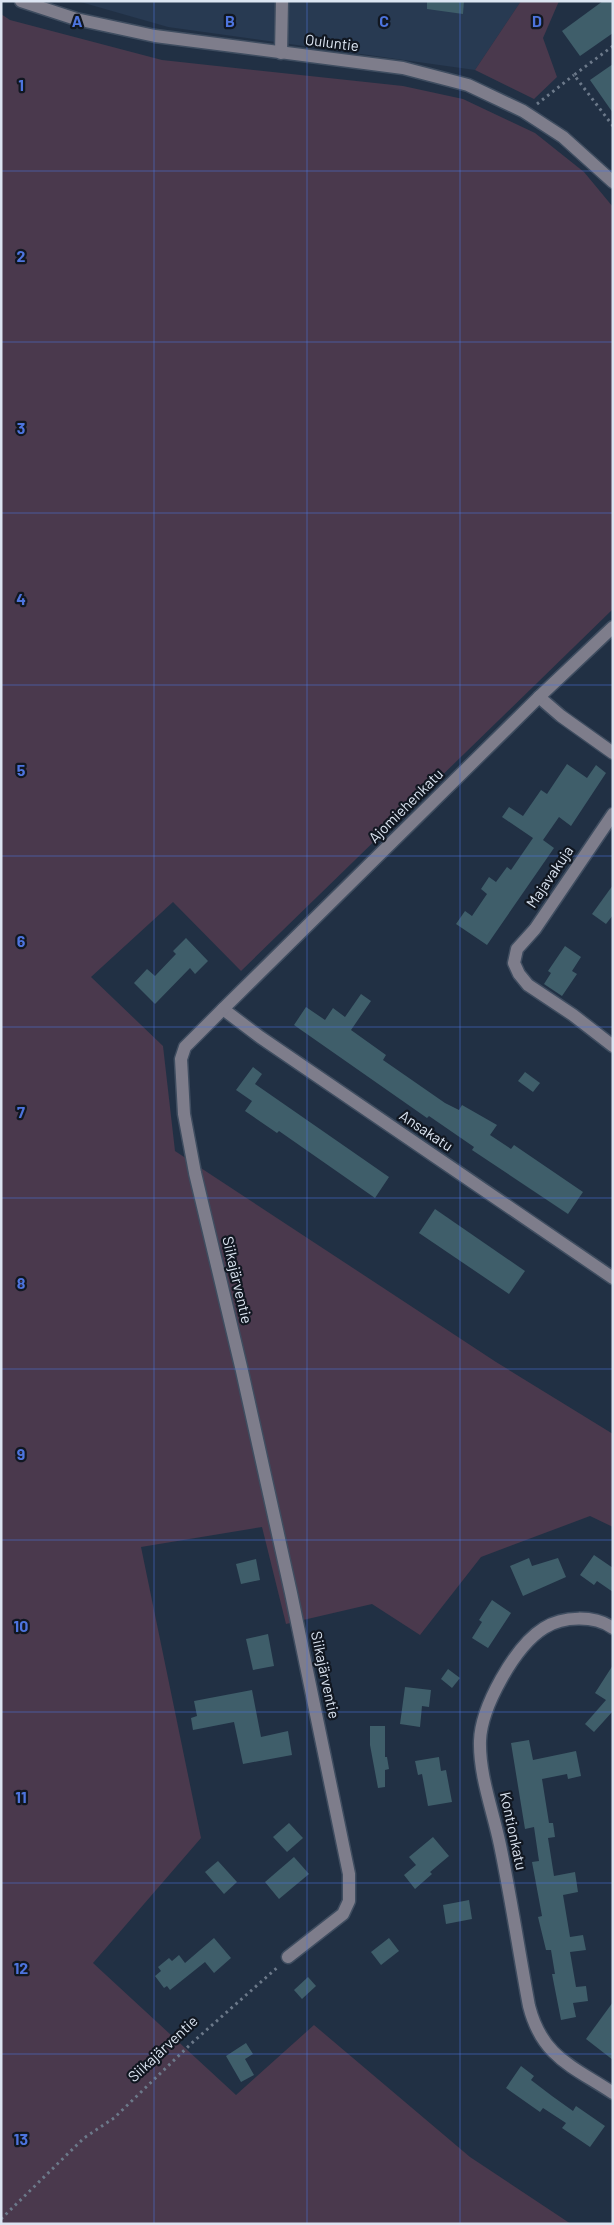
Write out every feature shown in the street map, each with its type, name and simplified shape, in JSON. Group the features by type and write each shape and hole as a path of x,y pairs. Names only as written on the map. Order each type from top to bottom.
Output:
{"street":[{"name":"Ouluntie","path":"21,1 69,17 122,29 197,42 403,68 468,84 526,113 563,137 613,182"},
{"path":"281,53 282,1"},
{"name":"Ajomiehenkatu","path":"223,1009 539,697 613,627"},
{"path":"539,697 561,716 613,753"},
{"name":"Majavakuja","path":"613,814 514,957 516,968 528,985 573,1015 613,1046"},
{"name":"Ansakatu","path":"223,1009 260,1037 613,1278"},
{"name":"Siikajärventie","path":"223,1009 185,1048 183,1053 181,1060 184,1114 298,1627 350,1886 349,1901 344,1914 288,1957"},
{"name":"Kontionkatu","path":"613,1628 602,1622 569,1619 547,1626 532,1637 518,1654 494,1693 484,1717 480,1740 482,1762 500,1845 529,2006 536,2030 551,2051 613,2093"}],"path":[{"path":"526,113 613,46"},
{"path":"574,75 613,126"},
{"name":"Siikajärventie","path":"1,2219 84,2138 114,2118 194,2041 288,1957"}],"shaded area":[{"path":"77,1 521,1 475,70 168,27"},
{"path":"521,1 559,1 543,38 557,77 534,99 475,70"},
{"path":"1,14 10,20 162,60 403,86 463,99 535,133 584,172 613,207 613,609 241,971 173,902 91,977 163,1046 175,1151 496,1362 613,1434 613,1527 590,1516 481,1557 420,1635 372,1604 286,1624 262,1527 141,1547 201,1838 93,1963 236,2095 314,2025 470,2157 571,2224 1,2224"}],"building":[{"path":"427,1 464,1 463,14 427,9"},
{"path":"603,1 613,1 613,33 580,56 562,31"},
{"path":"613,64 613,113 590,80"},
{"path":"567,764 587,778 596,765 606,773 571,826 559,817 543,840 554,848 487,945 456,924 465,911 472,916 487,894 481,889 489,877 496,882 507,867 511,870 533,838 502,817 509,807 523,816 541,790 547,794"},
{"path":"613,885 613,915 606,924 592,914"},
{"path":"186,938 208,961 195,974 190,968 155,1004 134,983 147,969 155,976 176,954 173,951"},
{"path":"565,946 581,957 572,971 577,974 562,996 544,984 551,973 548,971"},
{"path":"361,994 371,1001 351,1030 386,1055 383,1060 445,1103 459,1110 462,1105 497,1125 490,1135 511,1149 514,1145 583,1192 568,1214 472,1150 474,1147 429,1116 427,1118 294,1025 306,1007 325,1020 333,1008 345,1017"},
{"path":"253,1067 262,1074 255,1084 389,1177 375,1198 279,1131 277,1133 245,1111 252,1101 236,1090"},
{"path":"525,1072 540,1083 533,1092 518,1081"},
{"path":"435,1209 525,1271 509,1294 419,1233"},
{"path":"594,1555 613,1568 613,1592 597,1581 594,1585 580,1575"},
{"path":"529,1558 532,1566 558,1558 566,1577 523,1596 510,1566"},
{"path":"256,1559 260,1580 241,1584 236,1564"},
{"path":"492,1600 511,1613 488,1648 472,1638 482,1622 479,1620"},
{"path":"268,1634 274,1666 253,1670 246,1639"},
{"path":"613,1665 613,1711 594,1732 585,1724 606,1700 595,1693"},
{"path":"448,1669 460,1678 452,1688 441,1679"},
{"path":"405,1687 431,1690 429,1707 422,1706 420,1727 400,1724"},
{"path":"252,1690 261,1737 288,1731 292,1755 243,1764 234,1722 193,1730 191,1718 197,1716 194,1701"},
{"path":"370,1726 385,1726 385,1757 387,1757 389,1769 385,1770 385,1787 378,1788 370,1745"},
{"path":"529,1740 533,1760 576,1751 581,1776 568,1779 567,1774 542,1779 549,1823 553,1823 555,1837 548,1838 554,1876 575,1872 578,1892 563,1895 570,1937 583,1935 586,1950 570,1952 576,1987 586,1986 588,2001 573,2003 576,2017 561,2020 552,1974 555,1974 551,1950 546,1950 538,1917 542,1916 532,1862 539,1861 534,1827 525,1829 511,1743"},
{"path":"439,1757 441,1771 446,1770 452,1802 428,1806 422,1774 418,1775 415,1761"},
{"path":"289,1823 303,1838 287,1852 273,1837"},
{"path":"433,1837 449,1856 430,1872 432,1874 415,1889 404,1875 416,1865 409,1857"},
{"path":"294,1857 309,1874 279,1899 265,1882"},
{"path":"218,1861 237,1882 224,1894 205,1872"},
{"path":"469,1900 472,1919 446,1924 443,1905"},
{"path":"214,1938 231,1958 214,1973 205,1962 170,1990 167,1986 164,1988 155,1976 161,1971 158,1967 169,1958 172,1961 179,1955 185,1963"},
{"path":"389,1938 399,1951 381,1965 371,1952"},
{"path":"308,1977 316,1986 302,1999 294,1990"},
{"path":"613,2002 613,2060 586,2039"},
{"path":"246,2043 253,2054 245,2059 254,2075 241,2082 226,2056"},
{"path":"521,2066 534,2076 531,2080 573,2111 576,2106 605,2126 590,2147 562,2128 566,2123 543,2108 540,2112 506,2088"}]}
